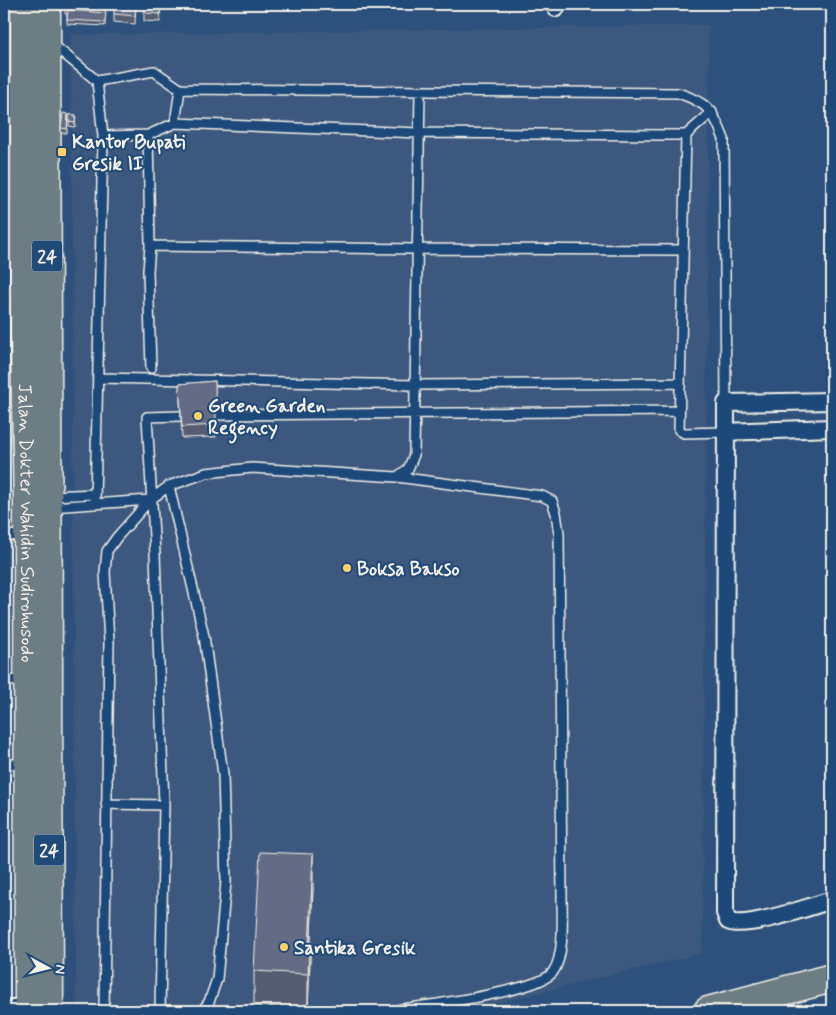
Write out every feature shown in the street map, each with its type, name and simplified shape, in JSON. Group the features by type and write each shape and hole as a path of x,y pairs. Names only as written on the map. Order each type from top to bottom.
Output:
{"highway":[{"name":"Jalan Dokter Wahidin Sudirohusodo","path":"25,4 14,210 14,295 41,504"},
{"name":"Jalan Dokter Wahidin Sudirohusodo","path":"28,1010 31,685 26,536 41,504 46,4"},
{"name":"Jalan Dokter Wahidin Sudirohusodo","path":"28,1010 16,764 31,685"},
{"path":"708,1011 832,978"}],"street":[{"path":"832,401 726,403 725,913 728,921 732,923 760,920 832,900"},
{"path":"726,432 832,428"}],"lane":[{"path":"46,39 97,81 104,136 95,498"},
{"path":"97,81 154,71 180,90 678,93 697,99 712,112 724,139 726,403"},
{"path":"175,123 180,90"},
{"path":"397,478 408,469 414,455 420,91"},
{"path":"104,136 148,134 175,123 419,133 686,134 712,112"},
{"path":"148,134 150,246 148,271 151,368"},
{"path":"686,134 678,426 680,432 726,432"},
{"path":"150,246 683,250"},
{"path":"98,378 415,385 680,382"},
{"path":"216,415 679,411"},
{"path":"160,1011 164,805 155,554 150,500 147,417 181,416"},
{"path":"104,1011 108,642 107,552 117,537 150,500 169,486 206,473 252,468 397,478 542,496 552,501 556,512 559,534 561,951 553,972 536,983 512,990 391,1011"},
{"path":"169,486 204,636 223,774 226,882 217,980 209,1002 202,1011"},
{"path":"41,504 95,498 150,500"},
{"path":"106,804 164,805"}],"shaded area":[{"path":"709,25 702,953 463,1011 76,1011 71,35"},
{"path":"4,213 14,213 8,982 4,991"}],"building":[{"path":"65,4 106,4 106,9 65,6"},
{"path":"114,4 136,4 135,16 114,14"},
{"path":"145,4 161,4 160,14 144,13"},
{"path":"68,10 106,13 105,22 67,20"},
{"path":"63,113 68,114 67,129 61,128"},
{"path":"69,115 76,115 75,123 69,122"},
{"name":"Green Garden Regency","path":"215,381 216,425 182,427 179,384"},
{"name":"Santika Gresik","path":"260,852 313,854 308,974 254,971"}],"place":[{"name":"Kantor Bupati Gresik II","path":"62,152"},
{"name":"Green Garden Regency","path":"198,416"},
{"name":"Boksa Bakso","path":"347,568"},
{"name":"Santika Gresik","path":"284,947"}]}
